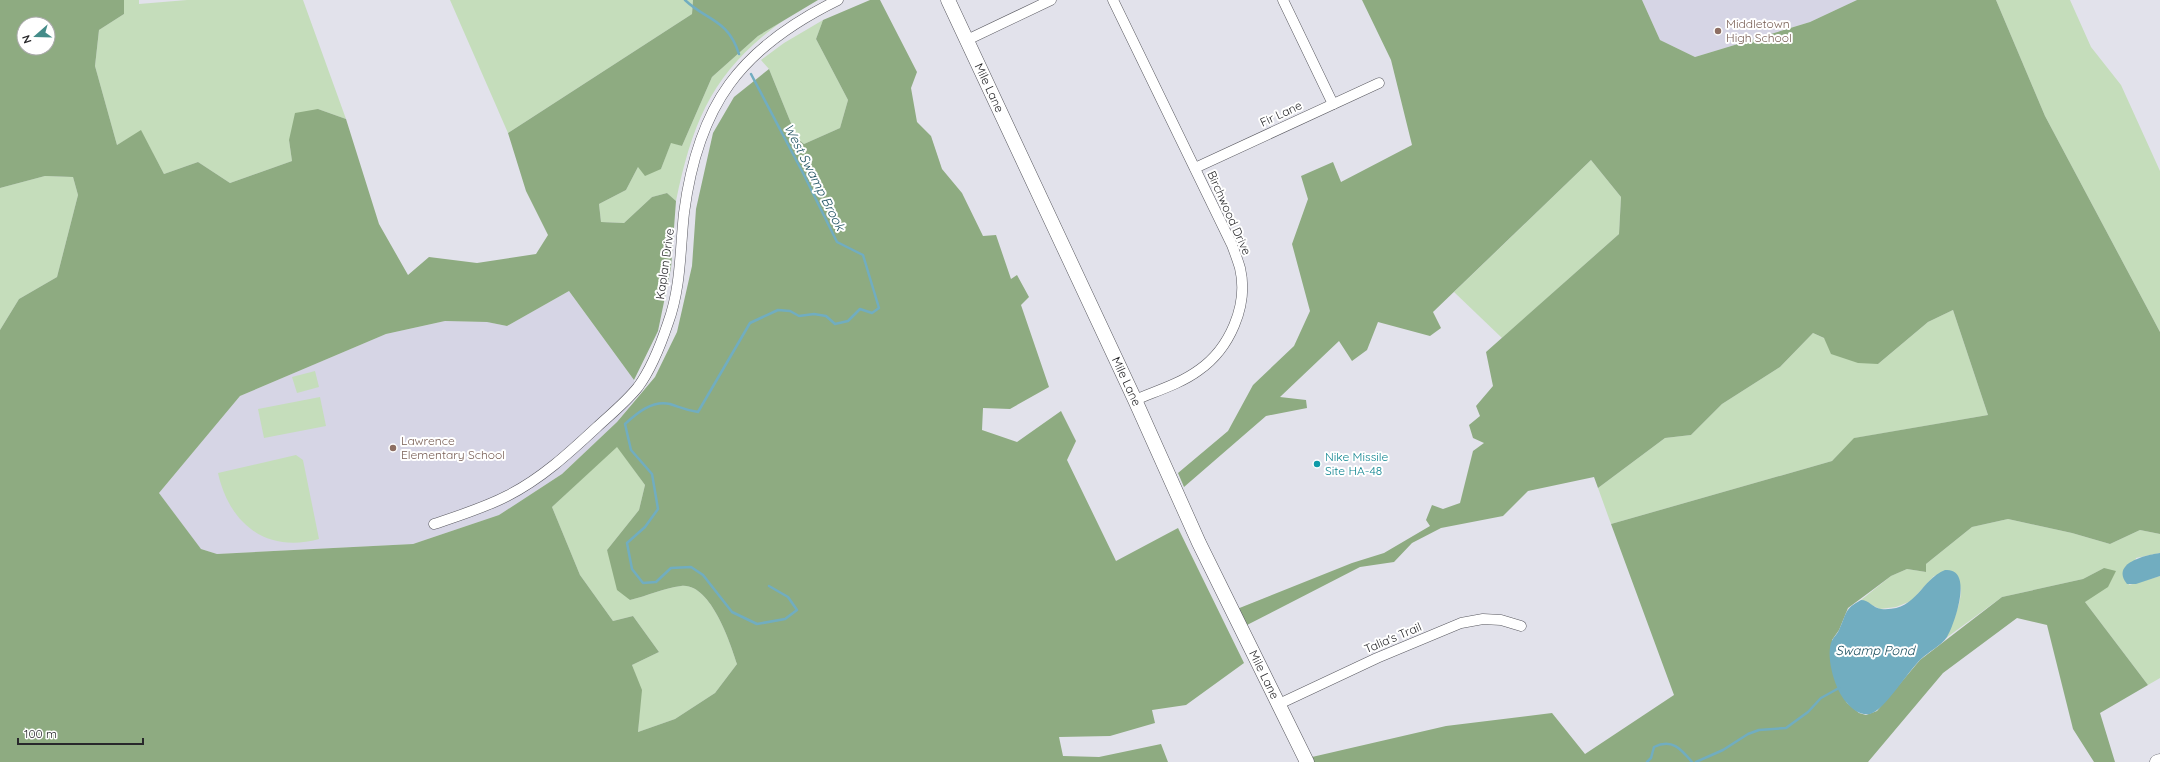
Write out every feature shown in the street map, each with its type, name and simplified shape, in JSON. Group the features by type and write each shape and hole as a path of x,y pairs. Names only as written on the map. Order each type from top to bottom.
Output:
{"street":[{"name":"Kaplan Drive","path":"434,524 483,507 530,484 557,463 624,402 638,387 650,368 669,321 678,281 684,214 691,167 707,123 723,92 738,70 752,56 794,23 838,0"},
{"name":"Mile Lane","path":"948,0 1135,400 1199,543 1307,762"},
{"path":"967,40 1051,0"},
{"name":"Birchwood Drive","path":"1113,0 1195,168 1236,257 1240,270 1242,289 1235,324 1225,342 1213,358 1198,371 1180,382 1135,400"},
{"path":"1283,0 1333,104"},
{"name":"Fir Lane","path":"1195,168 1379,83"},
{"name":"Talia's Trail","path":"1279,704 1377,658 1461,623 1483,618 1501,620 1521,626"}],"shaded area":[{"name":"Middletown High School","path":"1642,0 1857,0 1810,22 1695,57 1660,40"},
{"name":"Lawrence Elementary School","path":"569,291 634,380 633,402 617,422 562,474 499,515 413,544 217,554 201,549 159,493 240,396 386,334 445,321 487,322 507,326"}],"green space":[{"path":"0,0 124,0 124,14 99,30 95,66 117,145 141,130 164,174 198,162 230,183 292,161 289,140 295,113 318,109 346,119 379,224 408,275 429,257 477,263 536,254 548,235 526,191 508,133 692,14 693,0 818,0 758,36 712,77 682,146 671,143 661,169 645,176 638,167 626,190 599,204 601,222 624,223 652,197 667,193 676,201 671,268 658,331 634,380 569,291 507,326 487,322 445,321 386,334 240,396 159,493 201,549 217,554 413,544 499,515 562,474 617,422 655,377 677,332 692,266 696,209 713,133 734,97 769,69 797,138 804,144 840,128 848,100 816,39 823,20 870,0 880,0 917,72 911,88 917,122 931,136 942,169 962,193 983,236 996,235 1011,279 1017,275 1029,297 1021,305 1049,387 1010,409 983,408 982,430 1017,442 1061,411 1076,441 1067,460 1116,561 1178,528 1244,663 1186,705 1152,710 1155,723 1110,736 1059,737 1063,756 1099,757 1161,744 1168,762 0,762 0,330 19,299 57,277 78,195 73,177 45,176 0,188","holes":["617,447 645,485 639,510 607,550 617,590 630,600 681,586 691,587 701,593 710,603 717,615 737,664 715,693 675,719 638,732 642,690 632,665 659,652 633,616 613,621 580,575 552,507"]},
{"path":"124,0 139,0 139,4 187,0 303,0 346,119 318,109 289,140 292,161 230,183 198,162 164,174 141,131 117,145 95,66 99,30 124,14"},
{"path":"450,0 693,0 692,14 508,133"},
{"path":"1362,0 1642,0 1660,40 1695,57 1810,22 1857,0 1996,0 2045,116 2160,332 2160,534 2140,530 2110,544 2072,533 2008,519 1972,527 1926,564 1926,572 1907,569 1891,576 1848,608 1839,630 1832,640 1835,678 1847,703 1859,713 1866,715 1877,711 1920,660 2002,597 2083,579 2104,568 2116,571 2108,587 2085,602 2148,685 2100,713 2115,762 2094,762 2073,729 2047,625 2017,618 1943,673 1868,762 1314,762 1312,757 1446,726 1552,713 1585,754 1674,695 1611,524 1832,461 1854,438 1988,415 1953,310 1928,322 1878,364 1858,363 1831,354 1824,338 1813,333 1780,367 1722,404 1691,435 1665,438 1598,488 1594,477 1528,491 1503,516 1441,528 1412,543 1394,562 1360,567 1247,625 1237,609 1352,563 1384,553 1430,526 1426,520 1432,505 1443,509 1460,503 1473,451 1484,443 1473,438 1469,425 1480,416 1476,406 1493,386 1486,352 1619,234 1621,197 1591,160 1433,312 1441,328 1430,336 1378,322 1367,350 1352,361 1339,341 1280,397 1306,400 1307,408 1266,416 1184,487 1178,473 1228,431 1253,385 1294,346 1310,311 1292,244 1308,199 1301,176 1333,162 1341,182 1412,145 1391,60"},
{"path":"1996,0 2070,0 2091,47 2121,85 2160,171 2160,332 2045,116"},
{"path":"784,20 760,39 740,58 710,98 690,145 676,201 667,193 652,197 624,223 601,222 599,204 626,190 638,167 661,169 671,142 682,146 712,77 758,36"},
{"path":"823,20 816,39 848,100 840,128 804,144 797,138 769,69 761,60 784,43"},
{"path":"1591,160 1621,197 1619,234 1502,338 1454,292"},
{"path":"45,176 73,177 78,195 57,277 19,299 0,330 0,188"},
{"path":"1953,310 1988,415 1855,438 1832,461 1611,524 1598,488 1665,438 1691,435 1722,404 1780,367 1813,333 1878,364 1928,322"},
{"path":"315,371 319,387 297,393 292,377"},
{"path":"320,397 326,426 264,438 258,409"},
{"path":"617,446 645,485 639,510 607,550 630,600 675,587 691,587 701,593 710,603 724,629 737,664 715,693 675,719 638,732 641,690 632,665 659,652 633,616 613,621 580,575 552,507"},
{"path":"296,455 303,460 319,539 300,543 282,542 267,538 253,530 241,520 231,507 223,491 218,473"},
{"path":"2008,519 2072,533 2110,544 2140,530 2160,534 2160,553 2136,558 2129,585 2160,576 2160,678 2148,685 2085,602 2104,568 2083,579 2002,597 1946,638 1961,596 1958,579 1953,572 1934,576 1911,601 1896,607 1880,609 1861,600 1891,576 1907,569 1926,572 1926,564 1972,527"}],"water":[{"path":"2160,553 2160,576 2136,584 2127,584 2123,577 2123,571 2126,565 2139,558"},
{"name":"Swamp Pond","path":"1945,570 1954,572 1959,578 1961,587 1960,598 1954,621 1947,637 1921,659 1889,698 1876,711 1870,714 1857,712 1851,708 1843,698 1835,683 1830,657 1831,643 1847,612 1852,606 1861,600 1864,600 1881,609 1893,609 1903,606 1937,575"}],"waterway":[{"name":"West Swamp Brook","path":"685,0 723,27 734,42 739,54"},
{"name":"West Swamp Brook","path":"751,74 837,242 863,255 879,308 872,313 860,309 848,321 835,324 826,316 814,314 799,316 790,311 778,310 750,323 698,412 663,403 645,408 625,424 631,450 652,474 658,509 645,527 627,543 632,569 643,583 656,582 671,568 691,567 703,575 732,612 757,624 785,619 797,610 788,597 769,586"},
{"name":"West Swamp Brook","path":"1696,762 1723,750 1748,734 1759,730 1786,728 1808,712 1821,698 1839,688"},
{"name":"West Swamp Brook","path":"1647,762 1651,758 1654,747 1666,744 1676,746 1692,762"}],"place":[{"name":"Middletown High School","path":"1718,31"},
{"name":"Lawrence Elementary School","path":"393,448"},
{"name":"Nike Missile Site HA-48","path":"1317,464"}]}
